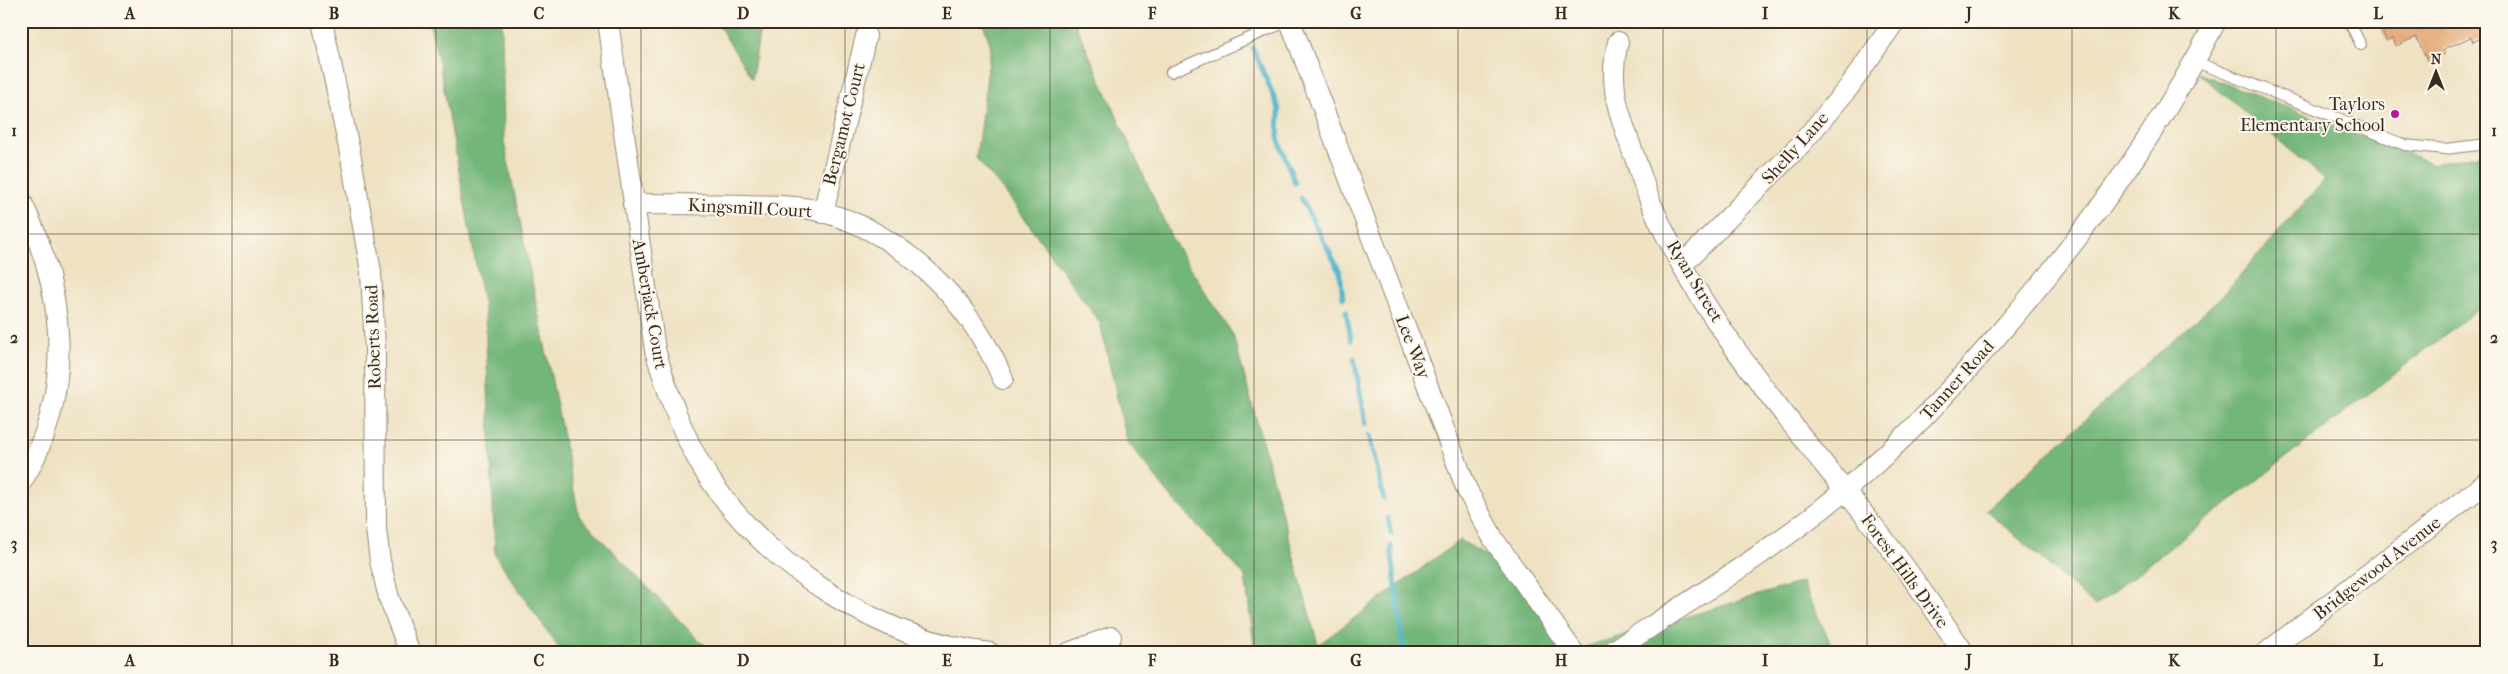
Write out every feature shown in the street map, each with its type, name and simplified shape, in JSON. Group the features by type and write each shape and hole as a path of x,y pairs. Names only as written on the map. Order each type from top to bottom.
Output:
{"street":[{"name":"Roberts Road","path":"322,21 352,158 371,272 375,350 376,529 380,561 389,598 410,653"},
{"name":"Amberjack Court","path":"608,21 655,350 668,396 688,441 707,475 732,508 792,567 822,589 853,608 918,635 990,653"},
{"name":"Lee Way","path":"1289,21 1467,490 1494,540 1574,653"},
{"name":"Shelly Lane","path":"1683,264 1802,143 1849,87 1895,21"},
{"name":"Tanner Road","path":"1610,653 1758,557 1875,465 1918,423 2040,287 2077,240 2140,151 2216,21"},
{"name":"Bergamot Court","path":"823,213 866,36"},
{"name":"Ryan Street","path":"1618,42 1613,64 1614,91 1619,113 1653,207 1703,299 1756,378 1844,490"},
{"path":"21,201 46,257 56,301 59,335 56,381 49,418 38,450 21,483"},
{"name":"Kingsmill Court","path":"633,204 774,206 823,213 851,222 888,242 924,267 956,300 980,334 1003,379"},
{"name":"Bridgewood Avenue","path":"2266,653 2487,482"},
{"name":"Forest Hills Drive","path":"1844,490 1929,600 1964,653"},
{"path":"1068,653 1111,637"}],"lane":[{"path":"1171,72 1289,21"},
{"path":"2349,21 2361,45"},
{"path":"2194,61 2405,145 2445,149 2487,144"}],"green space":[{"path":"429,21 502,21 504,142 579,516 700,642 720,653 562,653 495,555 485,314 440,67"},
{"path":"716,21 761,21 752,79"},
{"path":"982,21 1074,21 1172,239 1233,335 1318,645 1460,540 1541,588 1578,649 1802,582 1835,653 1255,653 1245,576 1172,498 1127,441 1100,323 1009,197 976,158 991,46"},
{"path":"2198,73 2434,164 2487,154 2487,302 2095,606 1986,510 2225,293 2325,179"}],"building":[{"path":"2377,21 2487,21 2487,35 2473,42 2471,37 2442,50 2445,54 2428,62 2416,37 2396,46 2393,38 2387,41"}],"waterway":[{"path":"1253,48 1279,109 1278,138 1295,183"},
{"path":"1301,198 1340,272 1343,298"},
{"path":"1346,311 1351,340"},
{"path":"1354,358 1366,424"},
{"path":"1369,435 1384,499"},
{"path":"1388,518 1391,534"},
{"path":"1391,546 1404,653"}],"place":[{"name":"Taylors Elementary School","path":"2395,114"}]}
